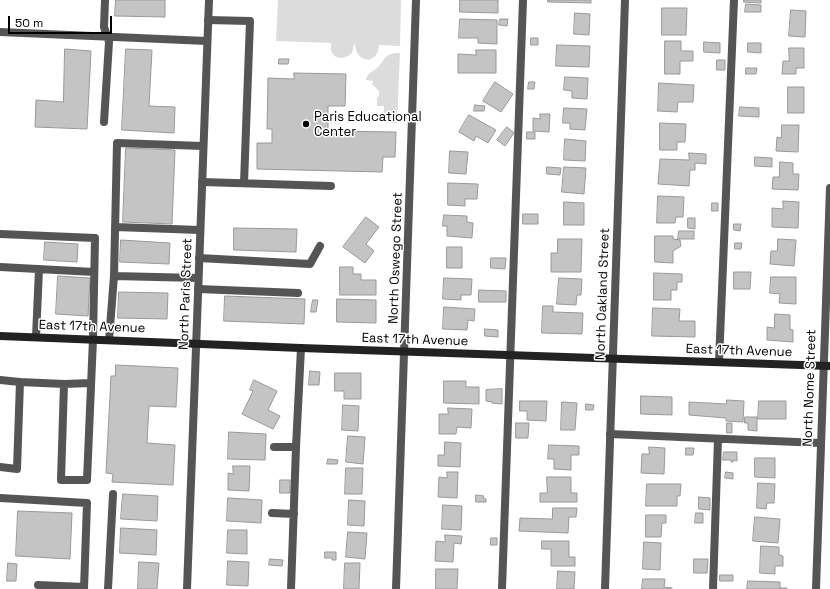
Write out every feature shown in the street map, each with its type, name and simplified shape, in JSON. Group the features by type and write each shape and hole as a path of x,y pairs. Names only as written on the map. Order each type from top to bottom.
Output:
{"street":[{"path":"104,122 109,42 104,27 105,0"},
{"name":"North Paris Street","path":"187,589 209,0"},
{"name":"North Oswego Street","path":"396,589 416,0"},
{"path":"502,589 523,0"},
{"name":"North Oakland Street","path":"605,589 625,0"},
{"path":"719,362 734,0"},
{"path":"208,20 250,21 244,183"},
{"path":"0,32 207,41"},
{"path":"109,340 114,276 117,143 203,146"},
{"path":"202,182 331,186"},
{"name":"North Nome Street","path":"816,589 820,443 826,366 830,188"},
{"path":"115,227 200,230"},
{"path":"0,234 95,238 93,339 87,480 61,480 64,384"},
{"path":"199,258 310,264 320,246"},
{"path":"0,267 94,272"},
{"path":"36,337 39,269"},
{"path":"114,276 198,278"},
{"path":"198,289 298,293"},
{"name":"East 17th Avenue","path":"0,336 404,352 826,366"},
{"path":"291,589 301,348"},
{"path":"0,380 64,384 91,383"},
{"path":"0,467 17,469 20,382"},
{"path":"610,434 820,443"},
{"path":"713,589 718,439"},
{"path":"274,446 296,447"},
{"path":"108,589 113,494"},
{"path":"0,498 87,503 84,588 38,585"},
{"path":"272,513 294,514"}],"shaded area":[{"path":"278,0 401,0 400,46 379,45 376,55 368,60 358,55 355,44 352,53 347,57 340,58 333,54 331,50 331,43 276,41"},
{"path":"394,53 400,53 397,123 383,122 384,106 377,106 379,91 372,84 373,81 366,80 368,75 377,68 386,57"}],"building":[{"path":"116,0 165,0 165,17 115,16"},
{"path":"460,0 498,0 498,13 460,12"},
{"path":"548,0 591,0 591,3 548,2"},
{"path":"744,0 761,0 761,3 744,2"},
{"path":"746,4 761,5 761,12 745,12"},
{"path":"662,8 687,8 686,35 662,35"},
{"path":"791,10 806,11 805,37 789,36"},
{"path":"575,13 590,14 589,35 574,34"},
{"path":"460,19 497,20 497,44 478,43 478,38 459,38"},
{"path":"500,19 508,19 507,26 499,25"},
{"path":"531,38 538,38 538,45 531,45"},
{"path":"665,41 681,41 681,51 693,51 693,61 680,61 680,74 665,74"},
{"path":"704,42 720,43 720,53 704,52"},
{"path":"748,43 761,43 761,53 748,52"},
{"path":"557,45 590,46 589,67 556,66"},
{"path":"789,48 804,48 804,68 796,68 796,74 782,74 783,61 789,61"},
{"path":"65,49 91,51 87,129 35,127 36,100 63,102"},
{"path":"126,49 152,50 149,106 175,107 174,133 122,130"},
{"path":"476,50 496,50 496,73 458,73 458,54 476,55"},
{"path":"279,59 289,59 288,64 279,64"},
{"path":"717,60 725,60 725,70 717,70"},
{"path":"746,68 757,68 756,74 746,74"},
{"path":"294,73 346,74 345,106 328,106 328,131 396,132 395,157 383,157 382,172 257,169 257,143 272,143 272,129 267,129 268,78 294,79"},
{"path":"565,77 588,78 587,99 572,98 572,91 564,90"},
{"path":"495,82 513,94 501,112 483,101"},
{"path":"529,82 535,82 534,89 528,89"},
{"path":"659,83 694,85 693,102 678,102 677,112 658,111"},
{"path":"788,87 804,87 804,113 788,113"},
{"path":"475,105 485,106 484,111 474,111"},
{"path":"740,107 759,108 759,117 739,116"},
{"path":"564,108 587,109 585,130 570,129 570,123 563,123"},
{"path":"540,114 550,114 549,132 533,131 533,118 540,119"},
{"path":"469,115 496,130 488,143 476,136 474,141 459,132"},
{"path":"660,123 686,124 685,142 677,142 677,150 660,150"},
{"path":"782,125 799,125 798,152 776,151 777,137 781,138"},
{"path":"507,127 514,133 505,146 497,140"},
{"path":"527,132 535,132 535,139 527,139"},
{"path":"565,139 586,141 585,161 564,160"},
{"path":"126,148 175,150 172,224 123,222"},
{"path":"450,151 468,152 466,174 449,173"},
{"path":"689,153 706,154 706,164 695,163 695,170 690,170 689,186 658,184 660,159 689,160"},
{"path":"755,157 772,158 772,167 755,166"},
{"path":"780,162 793,163 793,174 799,174 798,190 772,189 773,177 779,177"},
{"path":"547,167 561,168 560,175 547,174"},
{"path":"564,167 586,168 584,194 562,192"},
{"path":"448,183 478,184 477,199 465,199 465,206 448,205"},
{"path":"658,196 684,197 683,217 676,217 675,223 657,223"},
{"path":"783,201 799,202 798,228 772,227 772,208 783,209"},
{"path":"564,202 584,203 584,225 564,225"},
{"path":"712,203 718,203 718,211 712,211"},
{"path":"523,214 538,214 538,224 523,224"},
{"path":"444,215 467,216 467,222 473,223 472,238 447,236 447,226 443,226"},
{"path":"366,217 379,227 366,244 374,251 365,263 343,247"},
{"path":"688,218 695,218 695,229 688,228"},
{"path":"734,224 741,224 740,231 734,230"},
{"path":"234,228 297,229 296,252 234,250"},
{"path":"679,231 694,231 694,239 678,239"},
{"path":"655,236 673,236 673,239 680,240 681,246 673,251 673,263 655,262"},
{"path":"558,239 582,239 581,272 551,272 551,253 557,253"},
{"path":"778,239 796,240 794,266 770,264 771,251 777,251"},
{"path":"121,240 170,243 169,264 120,262"},
{"path":"45,242 78,244 77,262 44,260"},
{"path":"735,243 742,243 741,249 735,249"},
{"path":"447,247 462,247 462,268 447,268"},
{"path":"491,258 506,258 505,269 491,268"},
{"path":"340,267 353,267 353,274 361,274 361,280 376,280 376,295 340,295"},
{"path":"734,272 751,272 750,289 734,289"},
{"path":"654,273 682,274 682,282 677,282 677,290 671,290 671,300 654,300"},
{"path":"58,276 90,278 88,316 56,314"},
{"path":"771,277 796,277 796,304 779,303 780,294 770,293"},
{"path":"444,278 472,279 471,295 461,295 461,300 443,299"},
{"path":"559,278 582,279 581,295 577,295 576,305 557,304"},
{"path":"479,290 506,291 506,302 479,302"},
{"path":"119,292 168,293 167,319 118,318"},
{"path":"225,296 305,299 304,324 224,321"},
{"path":"337,299 376,300 376,323 337,322"},
{"path":"313,300 318,300 316,312 311,312"},
{"path":"543,306 553,306 553,312 583,313 582,334 542,333"},
{"path":"444,307 475,309 474,321 468,320 467,330 443,329"},
{"path":"653,308 680,309 679,321 695,321 695,337 652,336"},
{"path":"775,314 790,315 790,329 793,330 793,342 767,340 767,327 774,328"},
{"path":"485,329 498,330 498,337 485,336"},
{"path":"116,365 178,368 176,407 149,406 147,443 175,445 173,485 112,482 113,474 106,473 111,376 115,376"},
{"path":"310,371 320,372 319,385 309,385"},
{"path":"335,373 361,373 361,399 344,399 344,391 335,391"},
{"path":"254,380 277,391 268,410 280,416 273,429 242,414 253,391 250,390"},
{"path":"444,381 466,381 466,387 479,387 479,404 444,403"},
{"path":"502,389 502,404 486,401 486,390"},
{"path":"641,396 672,397 672,415 641,414"},
{"path":"727,400 744,401 743,422 726,421 726,418 689,415 689,402 726,404"},
{"path":"520,401 547,401 546,421 527,420 527,411 520,411"},
{"path":"759,401 786,401 786,419 758,419"},
{"path":"562,402 577,403 575,430 561,430"},
{"path":"586,404 594,405 593,410 586,410"},
{"path":"343,405 359,406 358,431 342,430"},
{"path":"448,408 472,409 471,428 457,427 456,434 439,434 439,414 448,414"},
{"path":"745,417 757,417 757,431 748,430 748,423 745,423"},
{"path":"516,423 529,423 528,438 516,438"},
{"path":"727,423 732,423 732,433 727,433"},
{"path":"229,432 266,434 265,460 228,459"},
{"path":"348,436 365,437 363,464 346,462"},
{"path":"445,442 461,443 460,467 438,466 438,455 444,455"},
{"path":"549,445 579,446 579,455 571,455 571,470 554,469 554,459 548,459"},
{"path":"649,447 665,448 664,474 641,473 642,454 649,454"},
{"path":"686,448 694,448 693,455 686,455"},
{"path":"724,452 737,452 737,461 733,460 733,462 731,462 731,460 723,460"},
{"path":"755,458 775,458 775,478 755,477"},
{"path":"328,459 338,460 337,464 327,464"},
{"path":"233,466 250,466 249,491 228,490 228,473 233,474"},
{"path":"346,468 363,468 362,494 345,494"},
{"path":"447,472 458,472 457,498 438,497 439,477 447,478"},
{"path":"726,472 733,473 733,479 725,478"},
{"path":"547,477 571,477 571,493 577,493 577,502 540,502 540,493 547,493"},
{"path":"280,480 290,480 290,493 280,493"},
{"path":"758,483 775,484 774,503 767,503 766,509 757,508"},
{"path":"647,484 681,484 680,496 677,496 677,506 646,506"},
{"path":"123,494 158,496 157,521 121,519"},
{"path":"476,495 484,496 483,498 486,499 486,502 476,502"},
{"path":"699,497 710,498 710,510 699,509"},
{"path":"228,498 262,500 261,523 227,521"},
{"path":"349,500 365,501 364,526 348,525"},
{"path":"443,505 462,506 461,530 442,529"},
{"path":"553,508 577,508 576,517 569,517 568,533 519,531 520,518 552,519"},
{"path":"18,511 72,513 70,559 16,556"},
{"path":"696,513 703,513 703,523 695,523"},
{"path":"646,515 666,515 666,523 662,523 661,537 646,537"},
{"path":"755,517 780,519 778,543 753,541"},
{"path":"121,528 157,530 156,555 120,553"},
{"path":"228,530 247,530 247,554 227,553"},
{"path":"348,532 367,533 365,559 346,557"},
{"path":"445,535 462,536 461,544 454,543 453,562 435,561 436,541 445,542"},
{"path":"491,538 497,538 497,545 491,545"},
{"path":"542,541 569,541 569,557 575,557 575,566 551,566 551,549 542,549"},
{"path":"644,542 661,543 660,570 643,569"},
{"path":"761,546 779,547 779,555 783,556 783,566 775,566 775,574 760,573"},
{"path":"325,552 336,552 336,560 332,560 332,558 325,558"},
{"path":"270,559 283,560 282,566 269,565"},
{"path":"694,559 708,559 707,573 694,573"},
{"path":"228,561 249,562 248,586 227,585"},
{"path":"139,562 159,563 157,589 138,589"},
{"path":"8,563 17,564 16,581 7,581"},
{"path":"345,563 360,563 359,589 344,589"},
{"path":"436,569 458,569 457,589 436,589"},
{"path":"558,571 575,572 574,589 557,589"},
{"path":"720,575 733,575 733,581 720,581"},
{"path":"643,579 665,579 664,587 672,589 642,589"},
{"path":"748,581 780,582 780,588 787,589 747,589"}],"place":[{"name":"Paris Educational Center","path":"306,124"}]}
